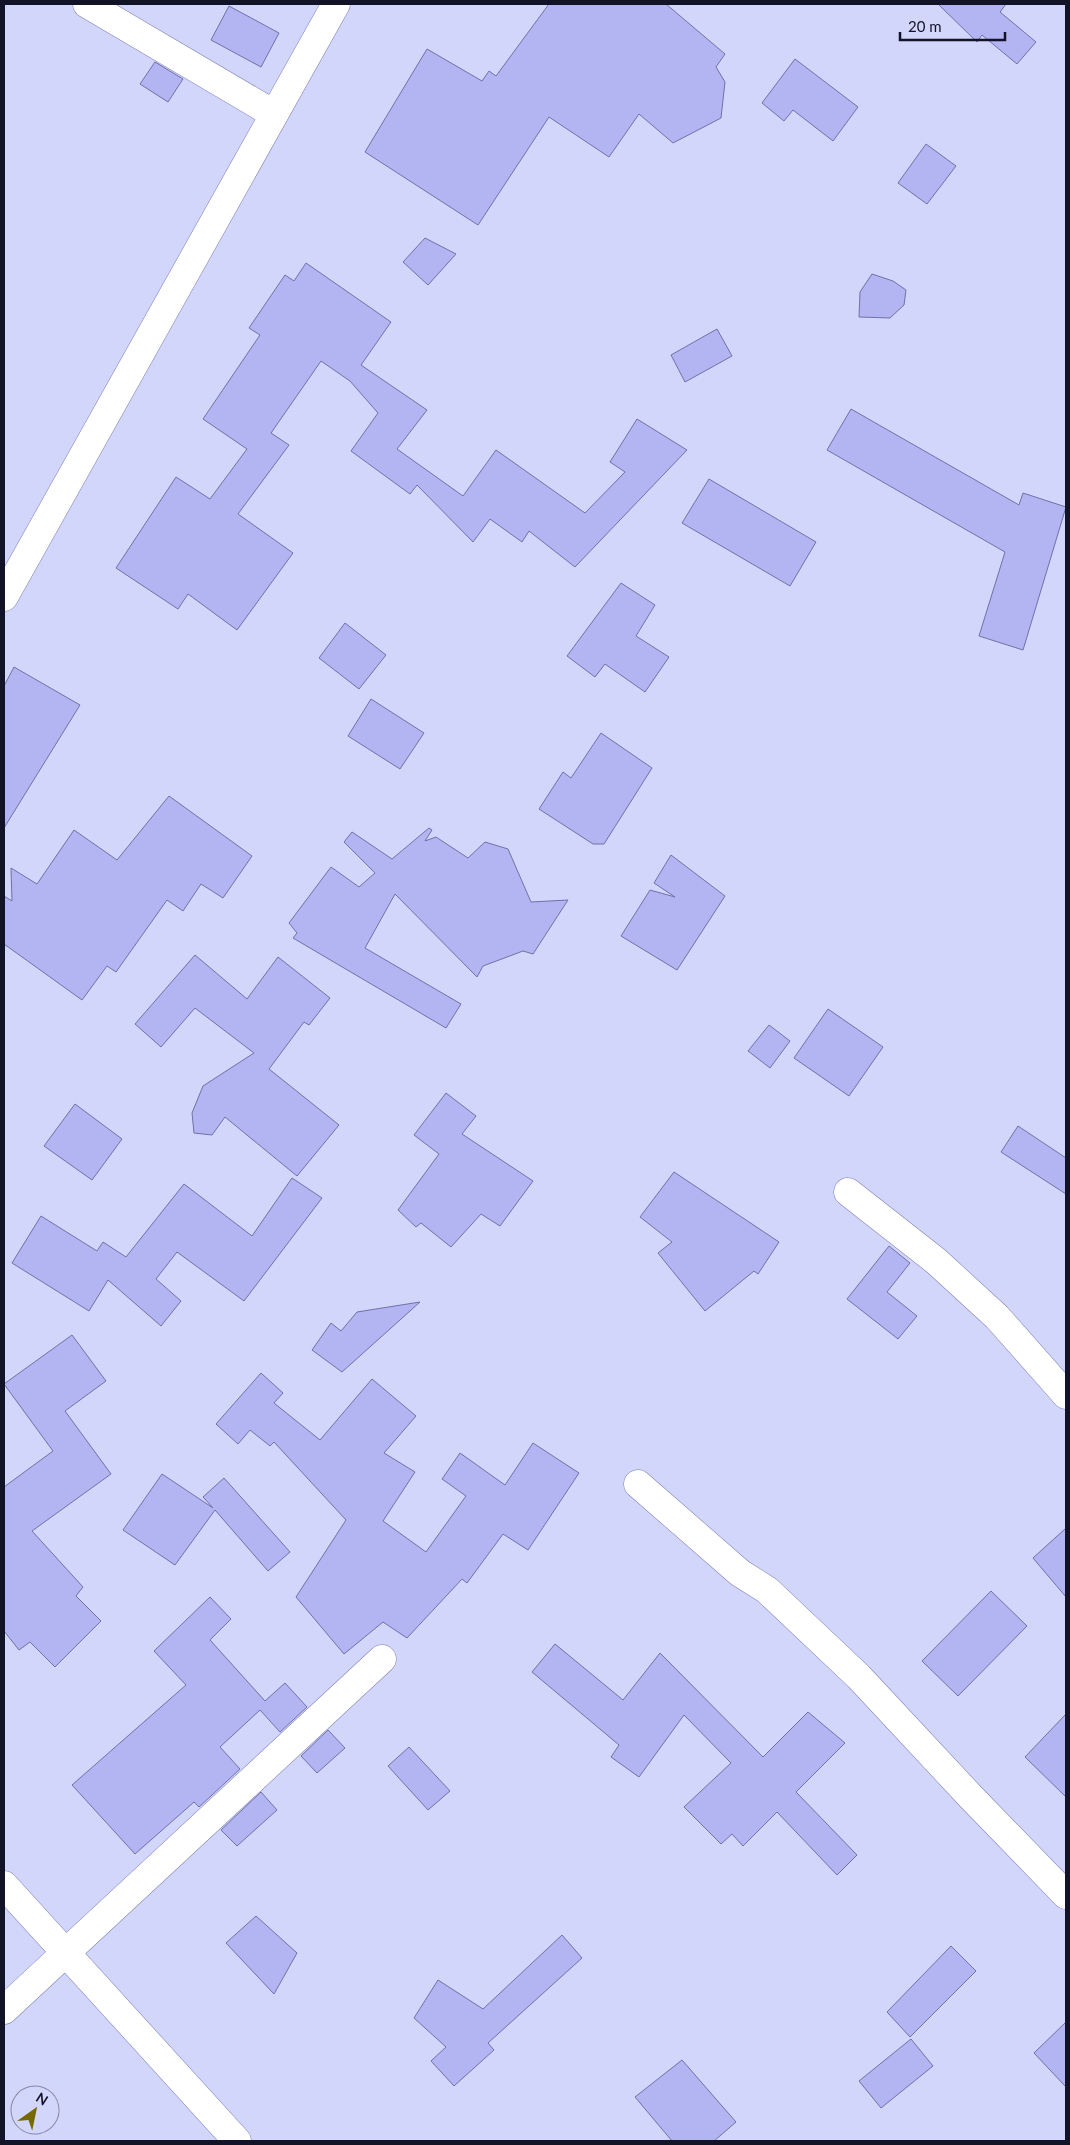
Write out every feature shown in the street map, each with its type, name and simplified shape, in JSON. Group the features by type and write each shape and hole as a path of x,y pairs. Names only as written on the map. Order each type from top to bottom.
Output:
{"street":[{"path":"87,4 274,114"},
{"path":"4,597 336,4"},
{"path":"848,1192 936,1261 997,1317 1066,1395"},
{"path":"638,1484 740,1573 767,1590 859,1677 1066,1895"},
{"path":"4,2010 382,1659"},
{"path":"4,1885 237,2141"}],"building":[{"path":"549,4 666,4 725,54 716,67 725,82 721,118 673,143 639,114 609,157 549,117 478,225 365,152 427,49 482,81 489,71 496,76"},
{"path":"938,4 1006,4 1000,12 1036,42 1017,64 982,35 977,42"},
{"path":"229,6 279,33 261,67 211,40"},
{"path":"795,59 858,107 833,141 793,110 784,121 762,103"},
{"path":"155,62 183,79 168,102 140,84"},
{"path":"926,144 956,166 927,204 898,183"},
{"path":"425,238 456,254 428,285 403,262"},
{"path":"306,263 391,322 361,365 427,410 397,449 463,496 496,450 585,513 625,472 610,462 637,419 687,450 575,567 529,531 522,542 490,519 473,542 417,485 410,494 351,451 378,413 350,381 321,361 271,433 289,445 238,514 293,553 237,630 188,594 178,609 116,568 176,477 210,499 247,449 203,419 260,335 249,328 285,275 294,281"},
{"path":"872,274 893,281 906,290 904,305 890,318 859,317 860,292"},
{"path":"717,329 732,356 685,382 671,355"},
{"path":"851,409 1019,505 1023,493 1066,507 1023,650 979,636 1005,552 827,450"},
{"path":"709,479 816,542 790,586 682,523"},
{"path":"621,583 655,605 636,636 669,657 645,692 605,664 595,677 567,656"},
{"path":"345,623 386,655 359,689 319,658"},
{"path":"14,667 80,705 4,828 4,686"},
{"path":"371,699 424,733 400,769 348,736"},
{"path":"601,733 652,768 604,844 593,844 539,809 563,772 571,778"},
{"path":"169,796 252,856 223,898 201,884 183,911 167,900 116,972 107,966 82,1000 4,944 4,896 12,901 11,868 37,884 74,830 117,860"},
{"path":"429,828 432,830 425,841 436,837 468,858 485,842 508,849 531,902 568,900 533,954 523,951 483,966 477,977 395,894 365,948 461,1004 446,1028 293,938 297,933 289,923 331,867 359,887 375,873 344,842 352,832 392,859"},
{"path":"671,855 725,896 677,970 621,936 650,890 675,897 654,883"},
{"path":"195,955 247,999 278,957 330,998 309,1025 304,1022 269,1069 339,1125 297,1176 225,1117 212,1135 194,1133 192,1113 203,1086 254,1053 195,1008 161,1047 135,1024"},
{"path":"828,1009 883,1047 849,1096 794,1058"},
{"path":"769,1025 790,1041 770,1068 748,1051"},
{"path":"446,1093 476,1116 462,1134 533,1181 500,1226 481,1214 451,1247 421,1223 416,1227 398,1210 439,1154 414,1135"},
{"path":"75,1104 122,1139 92,1180 44,1146"},
{"path":"1018,1126 1066,1158 1066,1194 1001,1152"},
{"path":"674,1172 779,1242 758,1274 754,1271 705,1311 658,1253 672,1242 640,1217"},
{"path":"292,1178 322,1198 244,1301 177,1252 156,1279 181,1301 161,1326 108,1280 89,1311 12,1263 41,1216 97,1251 103,1242 126,1257 184,1184 252,1236"},
{"path":"889,1246 910,1263 887,1292 917,1316 898,1339 847,1299"},
{"path":"420,1302 342,1372 312,1350 331,1323 341,1331 357,1312"},
{"path":"72,1335 106,1381 65,1411 111,1474 32,1531 83,1587 76,1596 101,1621 55,1667 30,1642 19,1650 4,1631 4,1487 53,1451 4,1384"},
{"path":"261,1373 283,1393 274,1403 320,1440 372,1379 416,1416 384,1453 415,1472 383,1521 426,1552 466,1496 442,1479 460,1453 505,1485 533,1443 579,1473 528,1550 503,1534 467,1583 462,1579 407,1638 383,1622 344,1654 296,1597 346,1520 274,1442 270,1446 250,1430 238,1444 216,1424"},
{"path":"162,1474 213,1508 203,1497 224,1478 290,1552 268,1571 215,1510 175,1565 123,1530"},
{"path":"1066,1528 1066,1597 1033,1558"},
{"path":"991,1591 1027,1626 958,1696 922,1661"},
{"path":"210,1597 231,1619 210,1640 265,1701 285,1683 307,1707 280,1732 260,1710 220,1747 240,1769 199,1807 194,1802 135,1854 72,1785 186,1685 154,1651"},
{"path":"555,1644 623,1700 660,1653 763,1757 808,1712 845,1743 796,1792 857,1855 837,1875 777,1812 743,1846 732,1834 721,1844 684,1807 731,1763 684,1715 639,1777 611,1757 619,1745 532,1672"},
{"path":"1066,1714 1066,1797 1025,1757"},
{"path":"328,1730 345,1748 317,1773 301,1756"},
{"path":"409,1747 450,1791 428,1810 388,1766"},
{"path":"261,1792 277,1810 237,1846 221,1830"},
{"path":"256,1916 297,1953 274,1994 226,1943"},
{"path":"562,1935 582,1958 488,2043 494,2050 454,2086 431,2061 446,2047 414,2018 438,1980 483,2009"},
{"path":"951,1946 976,1971 910,2037 887,2012"},
{"path":"1066,2022 1066,2087 1034,2053"},
{"path":"911,2039 933,2066 881,2108 859,2081"},
{"path":"682,2060 736,2122 714,2141 672,2141 635,2097"}]}
